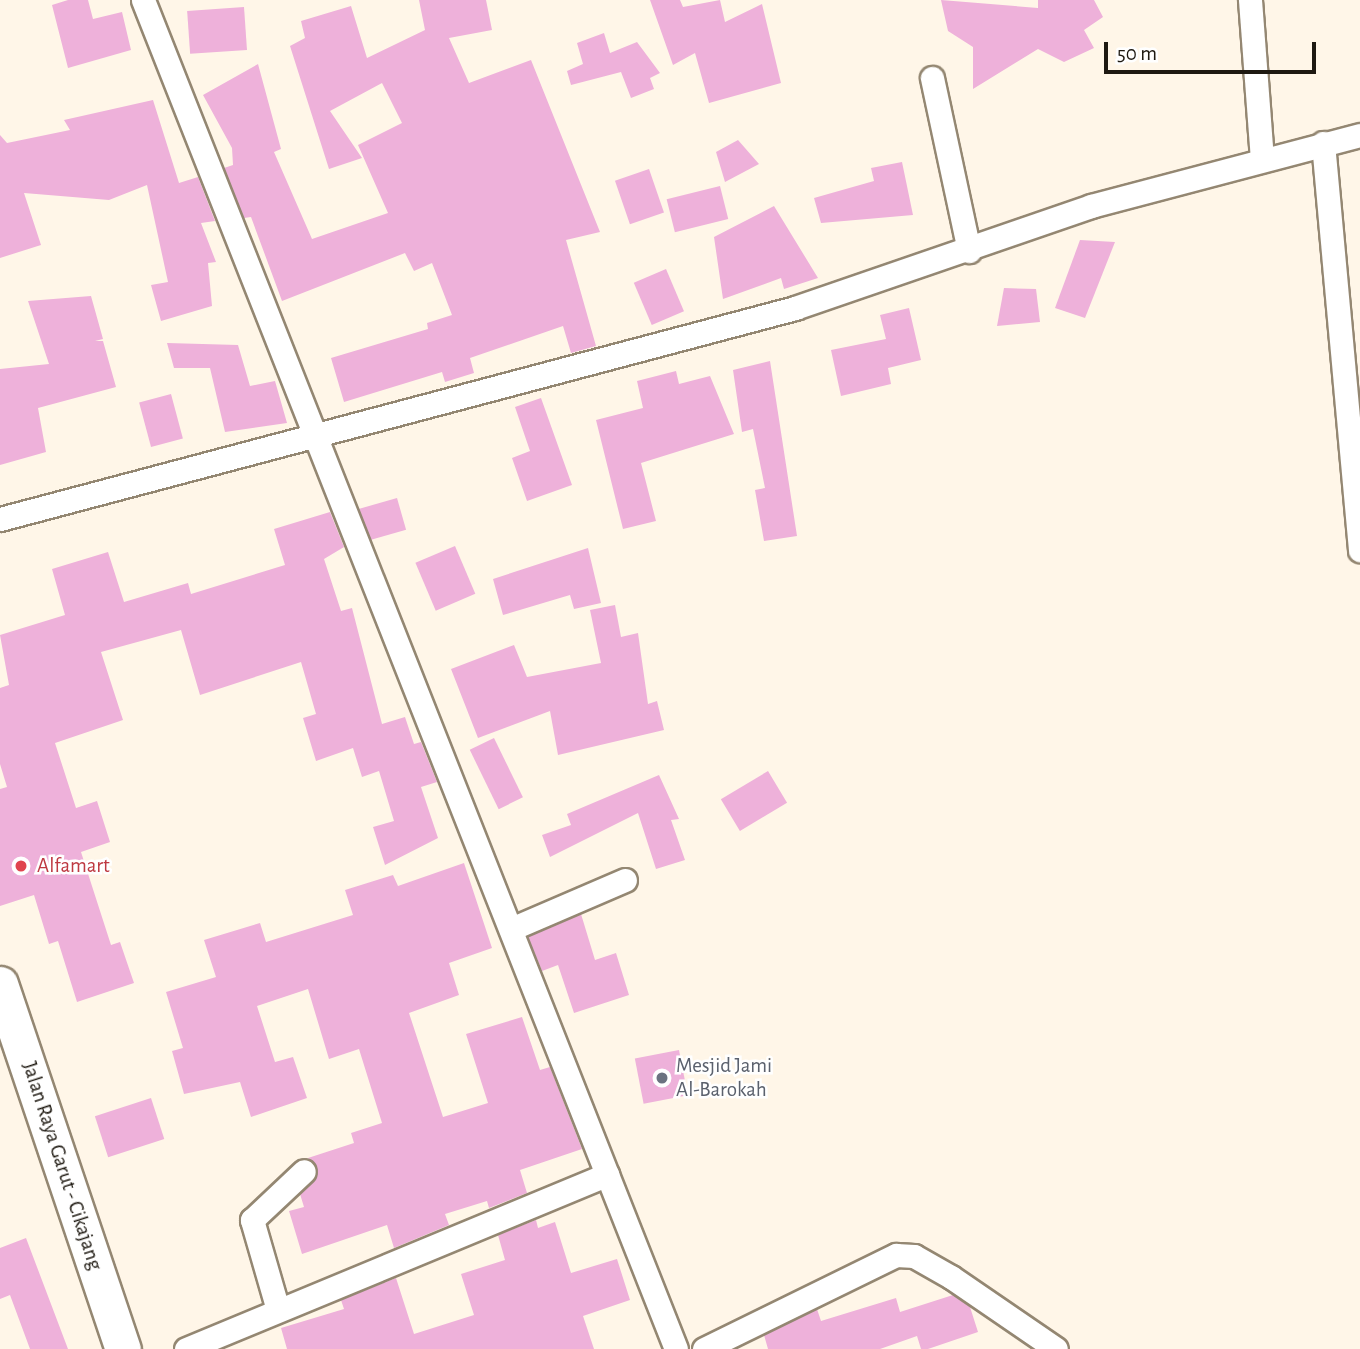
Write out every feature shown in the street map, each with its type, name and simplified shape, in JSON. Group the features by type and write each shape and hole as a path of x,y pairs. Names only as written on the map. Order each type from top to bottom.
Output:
{"main road":[{"name":"Jalan Raya Garut - Cikajang","path":"0,984 123,1349"}],"street":[{"path":"143,0 676,1349"},
{"path":"1250,0 1262,160"},
{"path":"932,78 969,251"},
{"path":"0,519 312,432 795,308 969,251 1091,206 1360,135"},
{"path":"1323,143 1360,550"},
{"path":"511,929 625,880"},
{"path":"278,1310 252,1220 304,1171"},
{"path":"186,1349 607,1175"},
{"path":"704,1349 896,1255 914,1256 971,1289 1056,1349"}],"building":[{"path":"68,0 88,0 93,19 122,12 131,50 68,68 52,5"},
{"path":"419,0 486,0 492,30 449,38 469,83 531,60 600,232 566,240 596,346 571,353 563,326 470,358 474,373 445,382 442,372 344,402 331,358 428,329 427,323 452,315 432,263 414,271 405,253 282,301 251,217 244,218 224,168 233,165 232,148 203,95 258,64 281,149 274,152 312,239 388,213 358,145 402,123 382,83 330,111 362,158 329,169 290,46 305,38 301,21 351,6 367,58 425,30"},
{"path":"650,0 680,0 683,7 720,0 725,22 762,4 781,83 709,103 695,53 673,65"},
{"path":"941,0 1038,8 1038,0 1094,0 1103,17 1084,30 1094,48 1064,62 1038,49 973,89 973,47 948,31"},
{"path":"244,7 247,50 190,54 187,11"},
{"path":"604,33 610,53 637,42 660,73 650,78 654,89 631,98 621,72 571,85 567,71 583,64 577,43"},
{"path":"153,100 179,183 198,177 215,221 201,223 216,262 208,263 212,306 161,321 151,285 168,282 147,185 109,200 24,193 41,245 0,258 0,135 7,143 70,130 64,120"},
{"path":"738,140 759,164 725,182 716,152"},
{"path":"902,162 913,215 821,223 814,198 874,181 871,168"},
{"path":"649,169 664,212 630,224 615,181"},
{"path":"720,186 728,219 675,232 667,199"},
{"path":"774,206 818,278 784,289 781,278 723,299 714,237"},
{"path":"1080,240 1115,242 1085,318 1055,308"},
{"path":"666,269 684,311 652,325 634,283"},
{"path":"1004,288 1036,289 1040,322 997,326"},
{"path":"91,296 103,339 95,341 103,341 116,387 38,408 46,452 0,465 0,369 49,364 28,301"},
{"path":"909,308 921,360 888,368 891,384 841,396 831,350 886,339 880,315"},
{"path":"167,343 238,345 250,386 275,381 287,423 225,432 210,368 174,368"},
{"path":"770,361 797,536 764,541 755,490 765,488 753,429 742,432 733,370"},
{"path":"676,371 679,384 710,376 734,434 641,463 656,521 623,529 596,420 643,408 637,381"},
{"path":"171,394 183,438 151,447 139,403"},
{"path":"541,398 572,485 527,501 512,458 530,451 515,407"},
{"path":"397,498 406,530 368,541 359,509"},
{"path":"330,512 344,547 324,559 341,611 352,608 382,724 405,717 414,744 421,742 437,782 421,787 438,838 385,865 373,827 394,821 379,771 362,777 353,748 316,761 303,718 316,714 301,662 200,695 181,630 101,652 123,720 55,743 76,808 97,801 110,842 81,852 111,945 120,942 134,983 77,1002 58,941 49,944 34,895 0,906 0,789 7,787 0,764 0,688 9,685 0,635 65,615 52,569 108,552 124,602 188,583 191,594 285,565 274,529"},
{"path":"455,546 475,594 436,611 415,563"},
{"path":"588,548 601,603 574,609 570,595 503,615 493,579"},
{"path":"615,605 621,637 638,633 648,704 657,701 664,730 558,755 550,711 478,738 451,669 514,645 527,677 601,663 590,610"},
{"path":"494,738 523,797 499,809 470,750"},
{"path":"768,771 787,803 740,831 721,799"},
{"path":"659,775 679,819 671,820 685,860 656,869 638,813 550,857 542,835 571,825 567,814"},
{"path":"464,863 492,948 449,963 459,995 409,1013 443,1117 488,1103 466,1034 522,1017 540,1070 550,1067 582,1149 520,1170 527,1193 489,1208 487,1201 445,1214 449,1225 394,1248 387,1225 302,1254 289,1211 304,1207 300,1194 317,1176 308,1158 354,1143 351,1133 382,1123 359,1049 329,1059 308,989 257,1006 275,1062 293,1057 307,1098 251,1117 240,1082 184,1094 172,1051 183,1048 166,992 216,977 204,940 260,923 266,942 353,915 345,890 393,875 398,886"},
{"path":"581,914 595,960 616,953 629,995 574,1013 558,965 542,971 528,937"},
{"name":"Mesjid Jami Al-Barokah","path":"679,1050 688,1095 644,1104 635,1059"},
{"path":"151,1098 164,1139 108,1157 95,1116"},
{"path":"536,1220 538,1228 555,1222 571,1273 617,1259 630,1300 583,1316 594,1349 287,1349 281,1328 344,1309 341,1300 396,1278 414,1334 474,1315 461,1274 505,1260 498,1235"},
{"path":"26,1238 68,1349 30,1349 10,1295 0,1299 0,1248"},
{"path":"953,1295 970,1307 978,1332 928,1349 921,1349 917,1336 880,1349 768,1349 764,1335 817,1309 821,1321 896,1298 900,1312"}],"place":[{"name":"Alfamart","path":"21,866"},
{"name":"Mesjid Jami Al-Barokah","path":"662,1078"}]}
